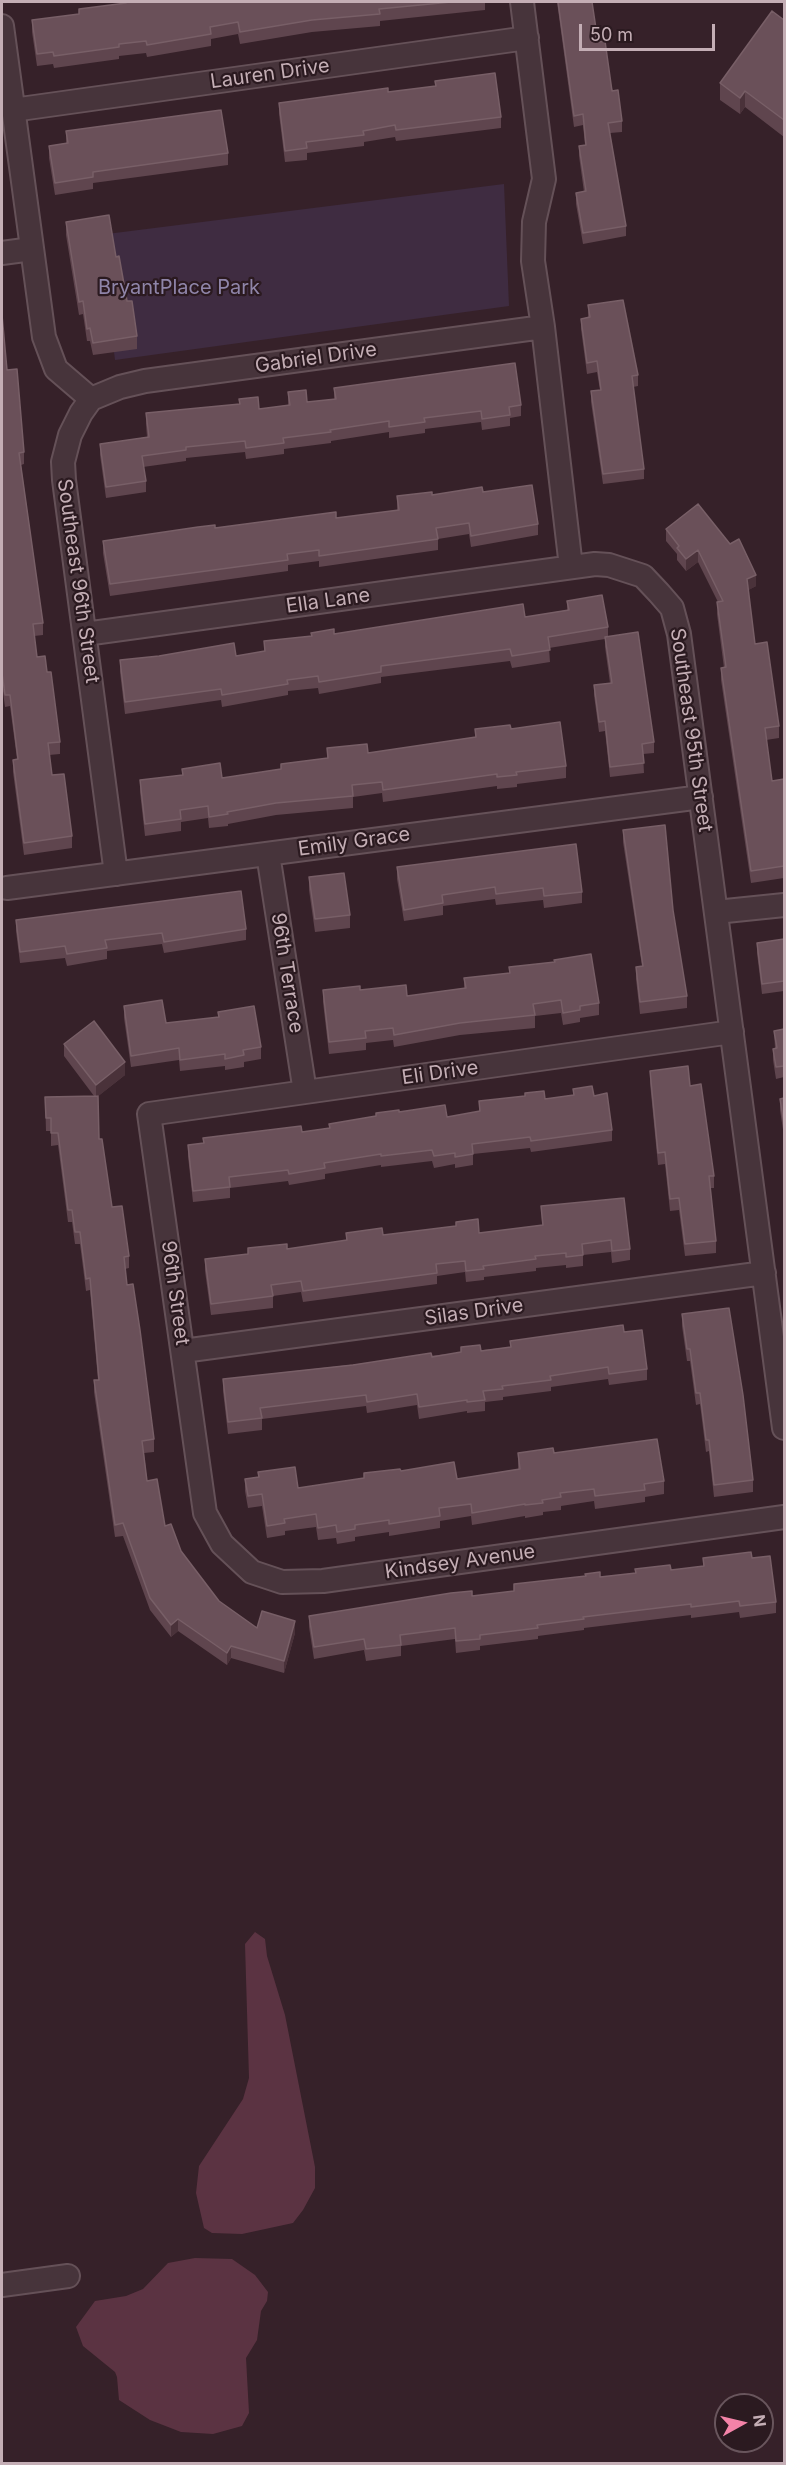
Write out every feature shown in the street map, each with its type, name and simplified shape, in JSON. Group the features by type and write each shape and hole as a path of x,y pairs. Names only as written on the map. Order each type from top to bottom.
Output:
{"street":[{"path":"522,2 544,179 538,200 532,240 533,261 543,327 570,567"},
{"path":"2,26 44,337 56,369 91,399"},
{"name":"Lauren Drive","path":"13,110 527,38"},
{"path":"2,254 32,249"},
{"name":"Gabriel Drive","path":"91,399 120,387 145,381 543,327"},
{"name":"Southeast 96th Street","path":"91,399 81,412 70,435 63,462 116,873"},
{"name":"Southeast 95th Street","path":"570,567 595,564 632,571 643,576 672,608 679,634 784,1428"},
{"name":"Ella Lane","path":"85,634 570,567"},
{"name":"Emily Grace","path":"7,888 701,796"},
{"name":"96th Terrace","path":"268,854 305,1092"},
{"path":"716,912 784,905"},
{"name":"Eli Drive","path":"148,1114 732,1032"},
{"name":"96th Street","path":"148,1114 199,1473"},
{"name":"Silas Drive","path":"183,1351 764,1273"},
{"name":"Kindsey Avenue","path":"199,1473 205,1513 222,1544 252,1572 282,1582 322,1581 784,1517"},
{"path":"2,2285 68,2276"}],"green space":[{"name":"BryantPlace Park","path":"504,184 509,306 115,360 99,235"}],"shaded area":[{"path":"255,1932 265,1939 267,1956 285,2015 315,2167 315,2188 293,2223 242,2234 212,2233 204,2228 196,2193 199,2166 243,2099 249,2078 245,1944"},
{"path":"195,2258 232,2259 255,2275 268,2292 267,2301 261,2311 257,2340 246,2358 249,2413 242,2426 213,2434 181,2432 150,2420 119,2400 115,2372 83,2346 76,2327 95,2301 126,2296 143,2289 168,2263"}],"building":[{"path":"126,2 451,2 379,9 380,14 312,20 240,32 238,22 210,27 211,34 147,45 146,41 54,56 53,52 37,54 32,20 79,14 79,9"},
{"path":"558,2 592,2 598,42 605,41 612,91 618,90 622,121 608,123 626,226 583,233 576,193 586,191 579,146 586,145 583,114 574,116"},
{"path":"772,11 784,20 784,120 745,91 740,98 720,83"},
{"path":"495,73 501,117 396,130 395,125 363,131 364,135 306,142 307,148 285,151 279,103 388,88 388,92 436,86 435,81"},
{"path":"221,110 228,153 93,172 93,177 55,183 49,146 68,143 66,131"},
{"path":"109,215 127,301 132,301 137,336 93,343 90,328 87,329 83,301 79,302 66,222"},
{"path":"623,300 638,375 632,376 644,469 603,474 591,391 601,390 597,361 587,363 581,319 590,317 588,305"},
{"path":"2,315 7,370 17,369 24,452 19,453 43,623 33,624 37,657 45,656 47,672 51,672 60,742 48,743 52,775 64,774 72,836 24,843 13,760 18,759 10,695 5,695 2,673"},
{"path":"515,363 521,405 509,407 510,415 482,419 481,411 424,418 425,422 389,427 389,421 283,438 284,443 246,448 245,441 186,447 186,450 142,456 146,481 106,487 100,444 149,437 146,413 240,404 239,399 258,397 259,409 290,405 288,392 306,390 307,402 336,399 334,388"},
{"path":"532,485 538,524 471,536 469,523 436,528 438,539 319,556 319,550 287,554 288,560 110,584 103,541 198,527 215,525 215,528 336,512 336,518 399,510 397,496 432,492 432,495 482,487 483,492"},
{"path":"698,504 730,544 739,539 756,575 747,579 755,644 767,642 779,726 765,728 772,781 784,779 784,866 751,871 721,668 726,667 717,602 723,601 698,550 686,559 666,529"},
{"path":"602,595 608,627 548,637 550,650 512,656 510,649 381,666 381,672 319,682 318,676 287,680 288,684 222,695 221,689 125,702 120,660 234,643 236,656 265,651 264,641 312,636 311,633 334,629 334,634 523,604 525,617 569,610 567,601"},
{"path":"638,632 654,742 642,744 644,763 610,767 605,721 599,722 594,685 612,683 605,637"},
{"path":"560,722 566,766 516,772 517,775 497,777 497,774 383,790 382,782 352,785 353,796 276,803 209,817 208,806 180,810 181,819 145,824 140,780 183,775 182,769 220,763 222,778 281,769 281,764 328,758 327,748 367,744 368,753 476,737 475,729 510,725 511,729"},
{"path":"665,825 673,910 687,996 640,1002 636,967 643,966 623,830"},
{"path":"576,844 582,892 544,896 543,888 496,894 495,887 442,895 443,903 404,910 397,867"},
{"path":"344,873 350,915 315,919 309,877"},
{"path":"241,891 246,929 164,942 162,933 105,940 107,948 67,954 65,946 20,952 16,920"},
{"path":"784,939 784,981 762,984 757,943"},
{"path":"591,954 599,1003 580,1006 580,1010 563,1013 561,1000 533,1004 535,1015 460,1023 394,1035 393,1028 365,1031 366,1038 329,1042 323,990 360,986 360,990 406,985 407,996 466,988 464,978 510,973 509,967 555,962 554,960"},
{"path":"162,1000 166,1023 219,1017 218,1012 254,1006 261,1047 243,1050 244,1055 225,1059 225,1054 180,1060 179,1048 131,1056 124,1006"},
{"path":"94,1021 125,1062 96,1085 64,1044"},
{"path":"784,1029 784,1066 776,1067 773,1049 777,1048 774,1031"},
{"path":"688,1066 690,1086 701,1084 714,1176 709,1176 716,1241 685,1244 679,1198 670,1199 665,1152 658,1153 650,1071"},
{"path":"592,1086 594,1096 607,1093 612,1130 531,1141 530,1137 472,1144 473,1154 455,1157 455,1153 434,1156 432,1150 381,1156 381,1154 324,1163 325,1168 289,1174 288,1170 229,1177 230,1187 193,1191 188,1145 204,1143 203,1138 301,1126 302,1132 330,1128 329,1124 376,1116 376,1113 445,1105 447,1117 480,1111 479,1101 525,1096 525,1093 544,1091 545,1099 574,1095 573,1089"},
{"path":"98,1096 99,1139 102,1139 112,1207 122,1206 129,1256 124,1257 127,1285 133,1284 154,1439 142,1441 147,1481 157,1479 165,1526 171,1524 181,1551 219,1601 257,1628 262,1611 295,1621 284,1661 231,1646 227,1653 178,1619 171,1625 150,1598 123,1523 115,1525 94,1380 99,1380 90,1278 86,1279 80,1232 75,1232 72,1210 68,1210 58,1133 51,1133 51,1118 46,1118 45,1097"},
{"path":"784,1098 784,1124 780,1099"},
{"path":"624,1198 630,1249 612,1251 611,1240 582,1244 583,1255 566,1257 566,1253 535,1256 536,1259 483,1266 484,1269 466,1271 465,1261 436,1264 437,1273 303,1291 301,1281 271,1285 273,1296 211,1304 205,1259 248,1254 248,1248 287,1244 287,1249 347,1240 346,1233 382,1228 383,1235 456,1226 456,1222 478,1219 479,1233 543,1225 541,1206"},
{"path":"729,1308 743,1395 753,1480 714,1485 709,1440 706,1440 700,1393 696,1393 682,1314"},
{"path":"623,1325 624,1332 642,1330 647,1369 609,1374 608,1367 550,1376 551,1380 502,1386 503,1389 483,1391 485,1400 467,1402 467,1400 419,1407 417,1394 367,1402 366,1395 260,1408 262,1418 228,1422 223,1379 353,1365 431,1353 432,1357 461,1352 461,1347 480,1345 481,1351 511,1347 510,1341"},
{"path":"657,1439 664,1481 644,1484 645,1490 595,1496 594,1489 560,1493 561,1497 542,1500 543,1503 472,1513 471,1504 439,1508 440,1516 389,1524 389,1520 355,1525 355,1529 337,1532 336,1525 318,1528 316,1514 284,1519 285,1523 267,1526 262,1494 248,1496 245,1479 259,1477 258,1472 295,1467 298,1488 364,1478 364,1473 400,1469 401,1471 454,1462 457,1479 520,1469 518,1453 553,1448 554,1453"},
{"path":"751,1552 752,1558 770,1556 776,1602 740,1606 739,1601 691,1607 691,1604 583,1617 584,1619 537,1625 538,1628 480,1635 480,1639 456,1641 455,1628 400,1635 401,1645 366,1649 364,1639 314,1647 309,1616 451,1593 472,1591 472,1596 514,1591 514,1584 586,1576 585,1574 600,1572 600,1577 636,1573 635,1569 670,1565 671,1570 704,1566 703,1558"}]}
